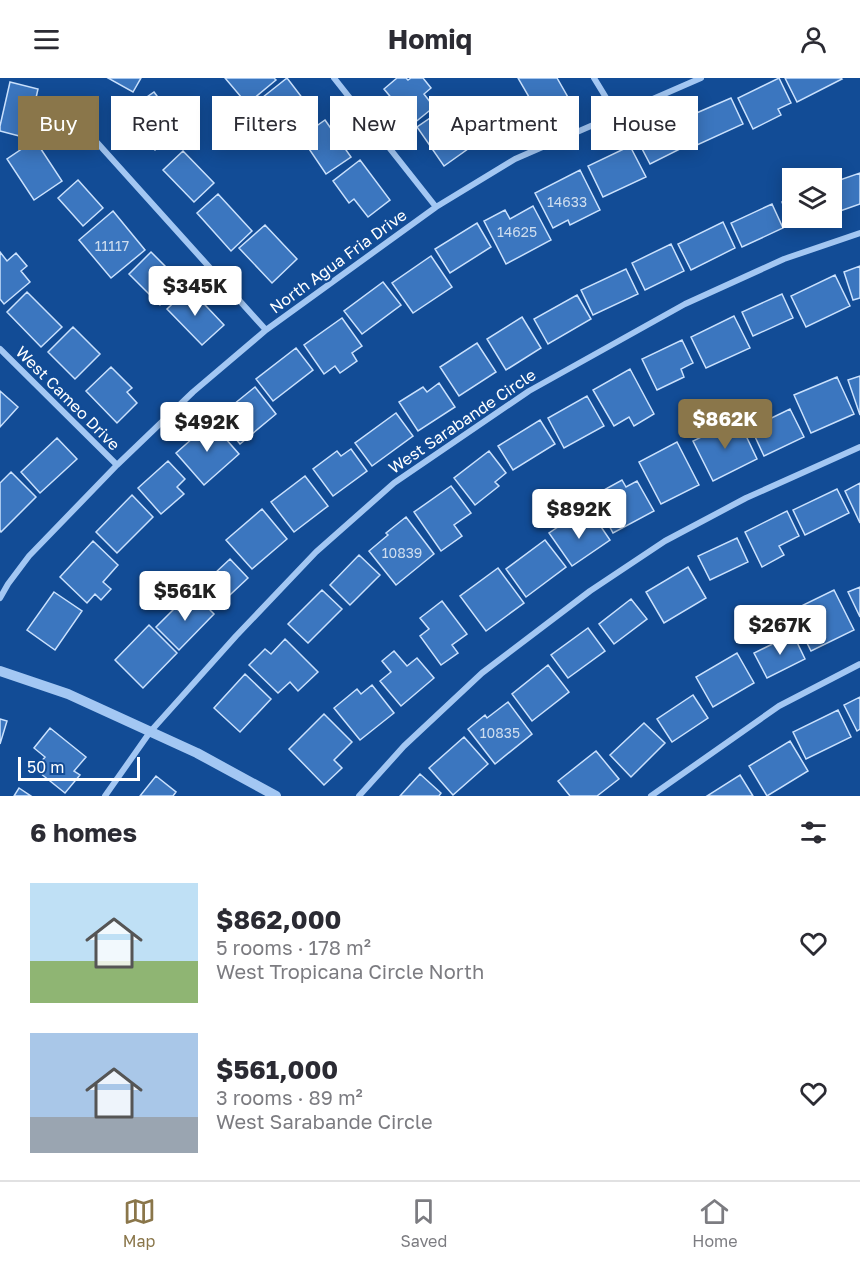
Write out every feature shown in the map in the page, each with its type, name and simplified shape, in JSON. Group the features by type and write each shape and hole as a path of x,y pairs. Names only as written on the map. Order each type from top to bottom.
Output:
{"street":[{"path":"334,78 436,207"},
{"path":"594,78 605,96"},
{"name":"North Agua Fria Drive","path":"658,96 701,78"},
{"name":"North Agua Fria Drive","path":"0,598 29,556 117,465 193,392 266,330 436,207 515,159 591,125"},
{"path":"99,145 266,330"},
{"name":"West Sarabande Circle","path":"105,796 150,732 236,636 316,552 394,483 529,391 685,304 784,260 860,233"},
{"name":"West Cameo Drive","path":"0,349 117,465"},
{"path":"359,796 404,746 482,673 590,591 665,541 736,503 860,447"},
{"path":"651,796 779,706 860,664"},
{"path":"0,671 68,694 197,753 276,796"}],"building":[{"path":"108,78 141,78 133,92"},
{"path":"225,78 274,78 276,80 257,96 240,96"},
{"path":"287,78 301,96 264,96"},
{"path":"397,78 408,80 423,78 431,88 424,94 429,100 429,111 417,121 417,96 390,96 384,89"},
{"path":"518,78 557,78 567,96 528,96"},
{"path":"779,78 791,103 778,109 781,115 753,129 738,98"},
{"path":"785,78 841,78 842,79 797,102"},
{"path":"10,82 38,89 36,96 18,96 18,136 0,131"},
{"path":"731,98 743,124 698,145 698,112"},
{"path":"429,119 429,144 417,127"},
{"path":"325,120 330,127 330,150 346,150 351,157 326,174 310,150 318,150 318,125"},
{"path":"20,150 42,150 62,181 34,200 7,159"},
{"path":"433,150 466,150 444,166"},
{"path":"622,150 632,150 646,177 603,197 588,166"},
{"path":"643,150 678,150 650,164"},
{"path":"183,151 214,183 194,202 163,170"},
{"path":"360,160 390,200 368,217 354,199 349,203 333,181"},
{"path":"580,170 600,210 570,225 568,220 553,228 535,193"},
{"path":"860,173 860,204 842,210 842,179"},
{"path":"78,180 103,208 83,226 58,198"},
{"path":"218,194 252,231 231,251 197,213"},
{"path":"772,204 783,228 742,247 731,223"},
{"path":"533,206 551,240 506,264 484,221 505,210 510,219"},
{"path":"113,211 145,250 111,278 79,240"},
{"path":"723,222 735,248 691,270 678,244"},
{"path":"477,223 491,247 450,273 435,249"},
{"path":"265,225 297,259 272,283 239,248"},
{"path":"671,244 684,271 645,290 632,263"},
{"path":"0,252 7,261 16,253 27,266 21,271 30,282 4,304 0,299"},
{"path":"151,252 182,283 160,305 129,274"},
{"path":"431,256 452,287 413,313 392,283"},
{"path":"860,266 860,298 853,300 844,272"},
{"path":"626,269 638,294 593,315 581,290"},
{"path":"835,275 850,306 806,327 791,296"},
{"path":"383,282 401,305 362,334 344,311"},
{"path":"189,288 224,325 202,345 167,309"},
{"path":"27,292 62,327 41,347 7,312"},
{"path":"782,294 793,318 753,336 742,312"},
{"path":"577,295 591,319 548,344 534,319"},
{"path":"734,316 750,348 706,368 691,337"},
{"path":"522,317 541,348 506,370 487,339"},
{"path":"342,318 362,346 352,353 357,361 340,373 335,366 324,374 304,345"},
{"path":"73,327 100,354 75,379 48,352"},
{"path":"682,340 693,363 681,369 684,377 657,390 642,359"},
{"path":"477,343 496,372 459,396 440,367"},
{"path":"296,348 313,370 273,401 256,379"},
{"path":"111,367 132,388 127,392 137,403 117,423 86,391"},
{"path":"630,369 654,414 634,426 629,417 614,426 593,390"},
{"path":"860,376 860,415 848,380"},
{"path":"837,377 854,414 811,433 794,395"},
{"path":"439,383 455,407 418,431 399,402 423,387 427,392"},
{"path":"255,387 276,414 240,444 218,417"},
{"path":"0,391 18,407 0,427"},
{"path":"587,396 604,426 564,448 548,418"},
{"path":"790,409 804,437 764,456 751,428"},
{"path":"396,413 413,436 372,466 355,443"},
{"path":"738,419 757,459 713,481 693,441"},
{"path":"540,420 555,444 513,470 498,446"},
{"path":"211,422 239,454 204,485 176,453"},
{"path":"57,438 77,459 40,493 21,472"},
{"path":"677,442 699,485 661,504 639,462"},
{"path":"351,449 367,471 333,496 313,469 337,451 341,456"},
{"path":"489,451 506,473 495,482 499,486 475,505 454,478"},
{"path":"168,461 185,479 177,487 184,494 161,514 138,488"},
{"path":"11,472 36,497 1,532 0,483"},
{"path":"305,476 328,506 294,532 271,502"},
{"path":"622,480 626,487 637,481 654,511 613,533 593,496"},
{"path":"860,483 860,523 845,491"},
{"path":"451,486 471,513 454,525 462,536 441,551 414,512"},
{"path":"837,489 849,513 805,535 793,510"},
{"path":"132,495 153,517 117,553 96,532"},
{"path":"262,509 287,539 252,569 226,540"},
{"path":"787,511 799,536 779,546 784,555 762,567 745,532"},
{"path":"406,517 434,554 396,585 369,551"},
{"path":"595,518 610,540 572,566 549,533 570,519 577,529"},
{"path":"737,538 748,562 710,580 698,556"},
{"path":"545,540 566,567 526,597 506,569"},
{"path":"93,541 118,565 103,582 111,589 101,600 95,594 87,603 60,577"},
{"path":"359,555 380,575 350,605 330,585"},
{"path":"230,559 248,578 216,608 198,589"},
{"path":"688,567 706,598 664,623 646,592"},
{"path":"498,568 524,603 486,631 460,596"},
{"path":"860,587 860,617 848,592"},
{"path":"322,590 342,609 308,643 288,624"},
{"path":"834,590 854,630 811,651 791,611"},
{"path":"54,592 82,611 55,650 27,630"},
{"path":"194,594 214,614 179,650 156,627 175,608 178,610"},
{"path":"631,599 647,619 614,644 599,624"},
{"path":"442,601 467,634 452,645 458,653 441,665 420,636 429,629 420,618"},
{"path":"149,625 177,653 143,688 115,660"},
{"path":"588,628 605,651 568,678 551,655"},
{"path":"793,634 805,659 767,678 754,653"},
{"path":"285,639 318,672 298,691 290,682 278,693 249,665 265,649 271,654"},
{"path":"394,651 407,666 417,658 434,678 401,706 380,681 391,672 382,661"},
{"path":"737,653 754,683 713,707 696,677"},
{"path":"548,665 569,692 532,721 512,694"},
{"path":"245,674 271,699 240,732 214,708"},
{"path":"372,685 394,713 360,740 334,708 357,689 361,694"},
{"path":"693,695 708,718 672,742 657,719"},
{"path":"860,697 860,729 857,731 844,705"},
{"path":"508,702 532,734 495,764 468,729 485,715 487,718"},
{"path":"838,710 851,737 806,759 793,732"},
{"path":"324,714 352,742 334,760 342,768 324,785 289,749"},
{"path":"0,719 7,721 0,744"},
{"path":"644,723 665,743 631,777 610,755"},
{"path":"50,728 86,757 74,771 80,775 65,793 35,769 45,757 34,748"},
{"path":"464,737 488,764 453,795 429,768"},
{"path":"790,741 808,771 767,796 749,766"},
{"path":"596,751 619,779 597,796 570,796 558,781"},
{"path":"420,774 441,793 439,796 400,796"},
{"path":"740,775 753,796 707,796"},
{"path":"156,776 176,792 173,796 140,796"},
{"path":"19,788 31,796 14,796"}]}
